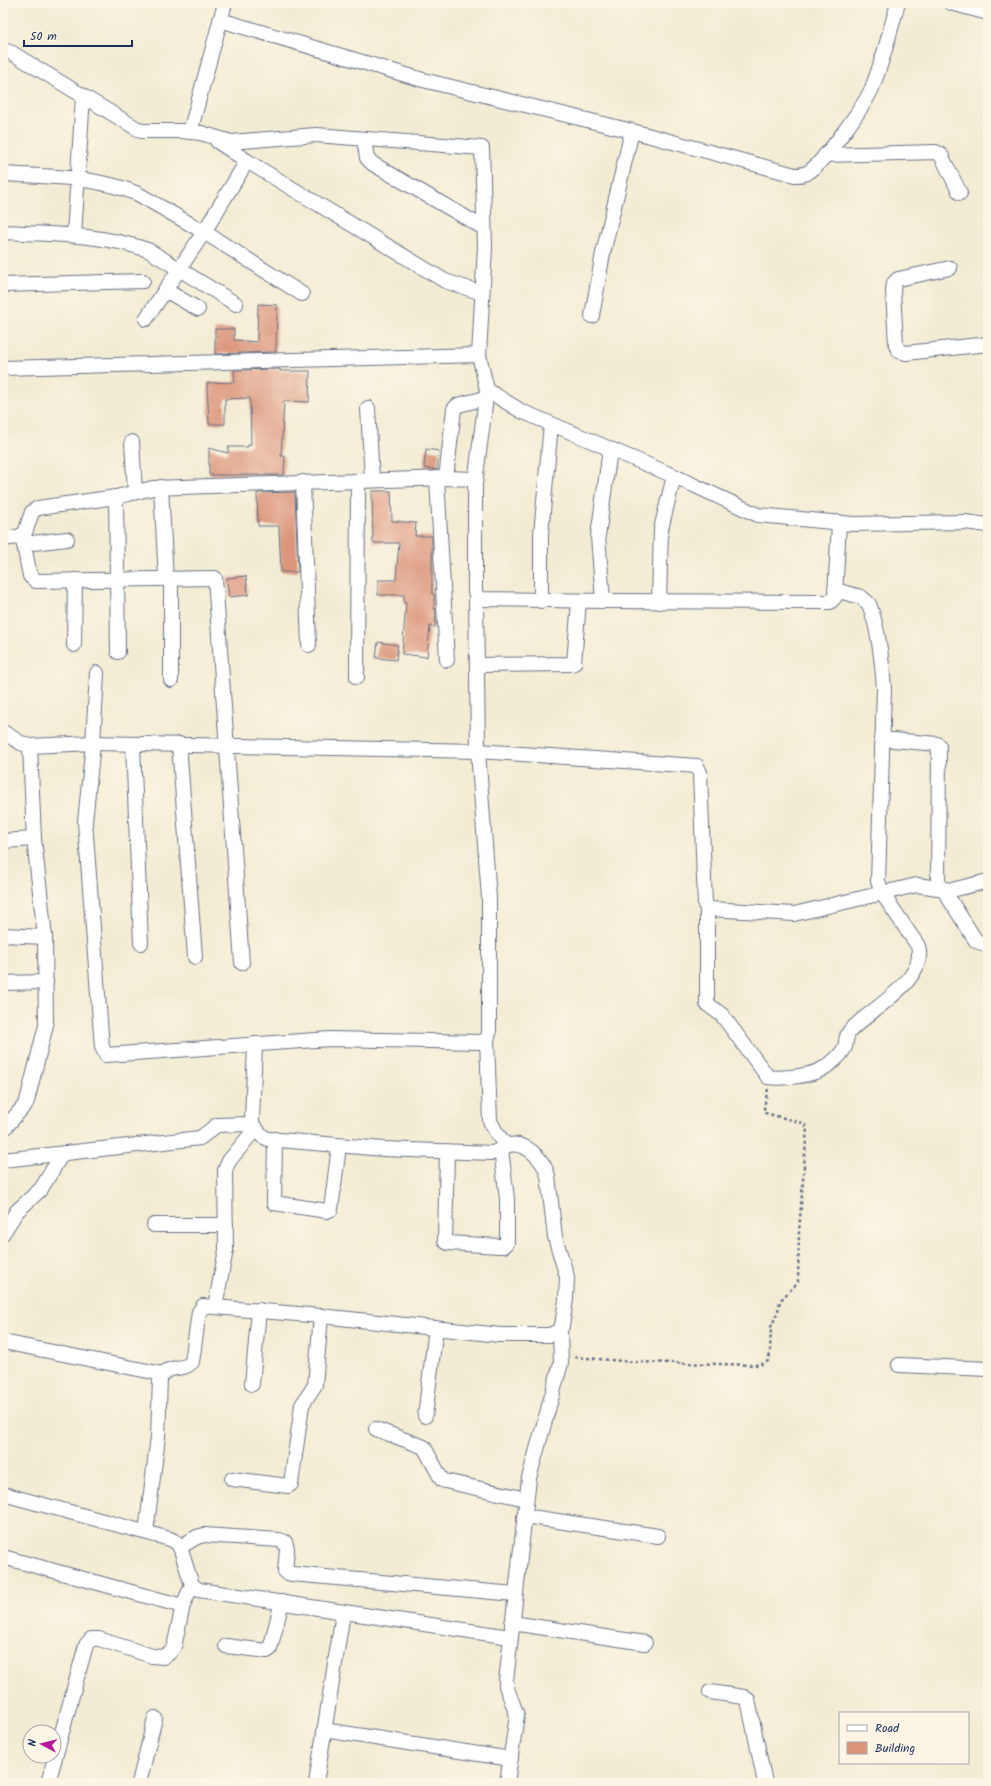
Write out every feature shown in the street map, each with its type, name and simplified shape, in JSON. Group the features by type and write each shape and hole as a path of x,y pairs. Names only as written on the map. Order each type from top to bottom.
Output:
{"street":[{"path":"190,132 225,3"},
{"path":"220,20 423,80 632,131 795,175 804,175 809,172 825,155 863,106 872,89 898,3"},
{"path":"951,3 988,13"},
{"path":"3,50 141,130 190,132 230,142 316,135 482,148 484,228 479,355 487,394 476,479 478,751 489,898 489,1033 487,1040 490,1121 504,1148 507,1199 507,1243 504,1246 448,1243 445,1241 447,1151"},
{"path":"74,235 83,96"},
{"path":"592,316 603,253 632,131"},
{"path":"210,136 247,161 445,281 482,293"},
{"path":"364,139 367,158 373,164 484,228"},
{"path":"825,155 936,152 941,155 960,193"},
{"path":"146,319 204,232 247,161"},
{"path":"3,174 78,178 127,189 204,232 302,294"},
{"path":"3,232 74,235 137,246 148,250 236,304"},
{"path":"950,268 898,279 894,283 893,291 896,345 899,351 906,353 988,344"},
{"path":"3,285 143,280"},
{"path":"165,290 198,308"},
{"path":"3,368 479,355"},
{"path":"447,660 442,478 454,409 458,405 487,394 521,412 674,476 758,515 853,524 965,522 988,524"},
{"path":"357,677 368,408"},
{"path":"541,600 541,534 551,424"},
{"path":"132,442 135,492"},
{"path":"603,601 598,536 610,450"},
{"path":"659,602 661,529 674,476"},
{"path":"242,963 216,580 212,578 116,579 39,582 32,580 23,540 32,512 38,508 116,497 161,487 442,478 476,479"},
{"path":"303,482 309,645"},
{"path":"161,487 169,579 171,680"},
{"path":"116,497 118,652"},
{"path":"476,596 481,599 579,601 830,602 835,598 839,522"},
{"path":"3,539 66,539"},
{"path":"74,580 74,645"},
{"path":"3,732 21,743 30,746 93,743 226,744 478,751 699,767 706,908 707,1004 722,1015 766,1075 772,1077 813,1074 826,1067 844,1050 850,1032 902,986 916,969 920,957 918,946 882,893 878,877 884,689 882,664 871,608 869,604 860,597 835,590"},
{"path":"477,665 571,664 574,662 579,601"},
{"path":"97,673 93,743 85,822 104,1052 109,1056 330,1039 480,1042 487,1040"},
{"path":"882,738 936,744 939,746 940,888 976,941 988,945"},
{"path":"133,744 141,943"},
{"path":"179,744 195,957"},
{"path":"3,1130 25,1106 29,1096 46,1025 45,937 34,839 30,746"},
{"path":"3,841 34,839"},
{"path":"706,908 794,914 917,885 958,890 988,881"},
{"path":"3,935 45,937"},
{"path":"3,983 46,982"},
{"path":"215,1306 225,1257 225,1170 253,1126 255,1044"},
{"path":"3,1160 200,1138 217,1125 253,1126 265,1138 339,1146 492,1153 504,1148 520,1147 527,1149 537,1156 542,1162 547,1172 555,1237 567,1277 566,1299 560,1330 562,1363 528,1478 506,1686 517,1715 507,1783"},
{"path":"274,1139 274,1203 327,1211 331,1210 339,1146"},
{"path":"3,1233 17,1211 41,1189 62,1154"},
{"path":"154,1225 226,1225"},
{"path":"146,1532 158,1438 159,1383 163,1374 169,1369 189,1365 192,1362 200,1309 206,1306 321,1316 500,1335 550,1335 560,1330"},
{"path":"252,1384 259,1310"},
{"path":"232,1479 288,1486 292,1484 302,1405 315,1385 321,1316"},
{"path":"425,1416 436,1328"},
{"path":"3,1342 163,1374"},
{"path":"898,1365 988,1369"},
{"path":"376,1429 423,1445 442,1480 526,1499"},
{"path":"3,1494 170,1539 176,1542 180,1547 192,1585 199,1590 282,1602 343,1613 510,1637"},
{"path":"524,1516 658,1536"},
{"path":"180,1547 197,1537 204,1535 279,1540 285,1542 287,1549 285,1572 292,1574 515,1594"},
{"path":"3,1557 183,1605"},
{"path":"48,1783 86,1645 91,1639 100,1638 152,1656 162,1657 169,1653 174,1647 183,1605 192,1585"},
{"path":"226,1646 267,1651 270,1649 282,1602"},
{"path":"316,1783 343,1613"},
{"path":"512,1623 645,1643"},
{"path":"710,1692 744,1697 748,1700 765,1783"},
{"path":"139,1783 155,1718"},
{"path":"324,1730 511,1759"}],"path":[{"path":"562,1356 636,1362 760,1365 765,1364 768,1361 770,1354 771,1327 778,1311 780,1301 798,1282 799,1232 807,1127 803,1123 765,1113 764,1107 772,1077"}],"building":[{"path":"258,304 277,305 276,352 215,354 215,329 234,329 234,340 257,342"},
{"path":"280,369 280,371 310,371 309,402 284,401 281,456 285,456 284,475 209,475 209,448 228,453 228,447 248,447 248,445 251,445 250,398 225,399 225,424 209,424 207,383 235,382 234,370"},
{"path":"426,449 439,451 437,470 424,468"},
{"path":"372,491 391,491 392,521 416,523 415,536 432,536 432,594 434,594 434,609 436,609 436,613 435,627 430,626 427,657 402,654 406,603 404,603 404,595 378,595 378,580 396,580 399,543 373,543"},
{"path":"295,492 298,572 281,572 279,526 258,526 257,493"},
{"path":"246,576 248,595 229,597 227,578"},
{"path":"378,642 398,645 396,660 376,658"}]}
